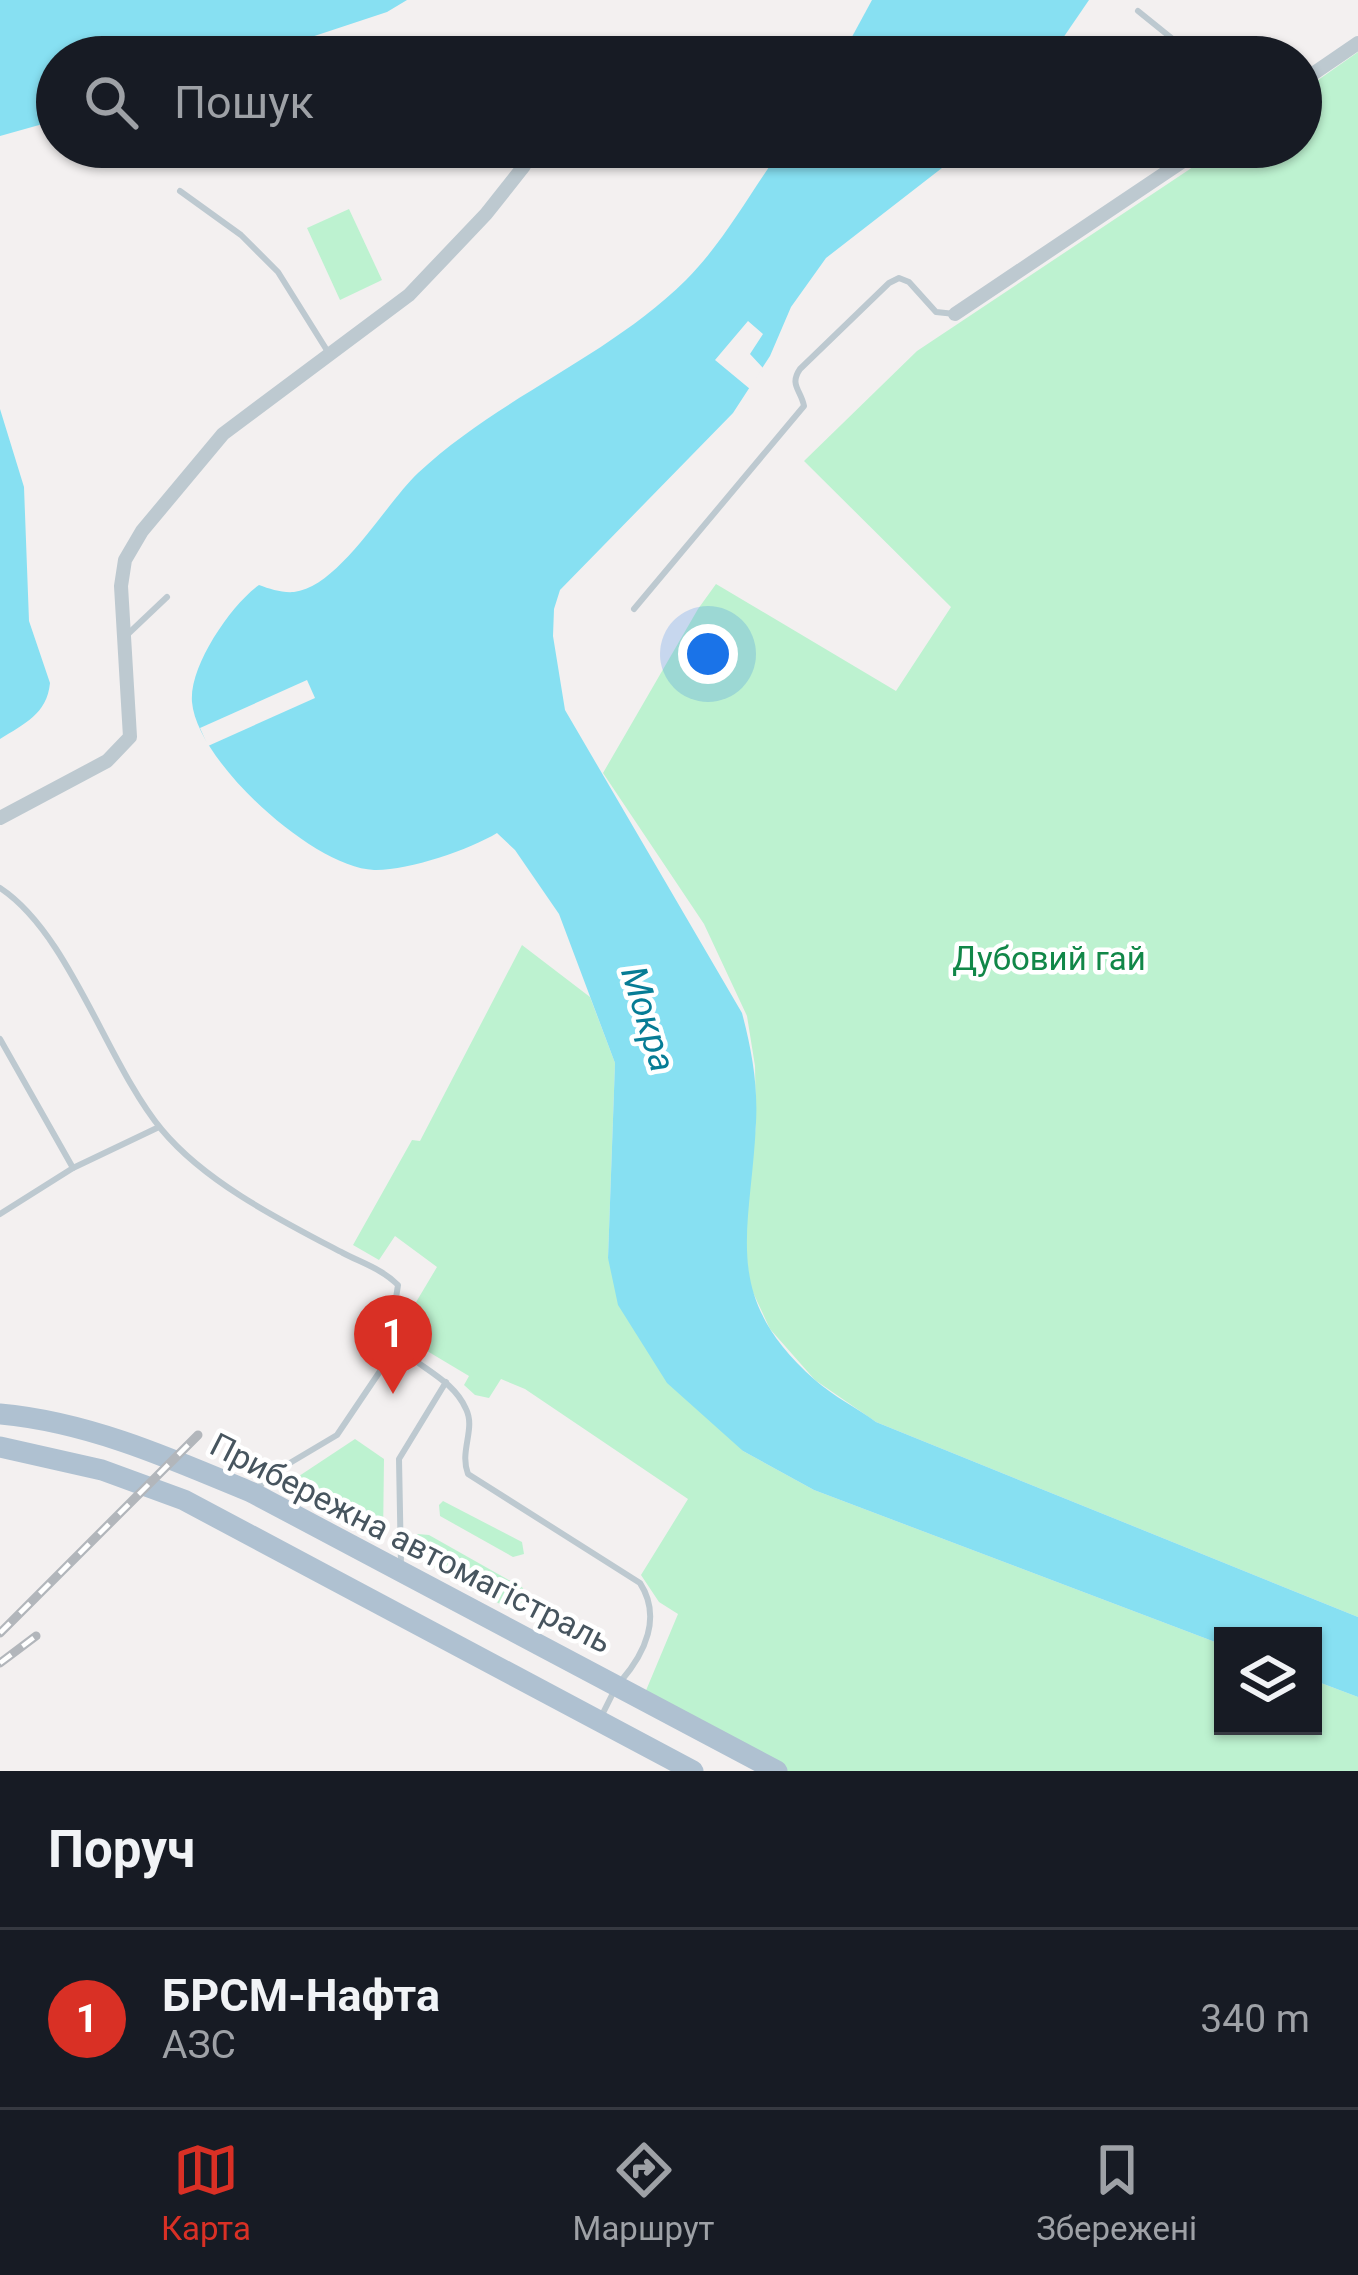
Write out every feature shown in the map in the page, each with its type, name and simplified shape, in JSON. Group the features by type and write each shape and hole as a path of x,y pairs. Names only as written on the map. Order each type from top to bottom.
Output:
{"main road":[{"name":"Прибережна автомагістраль","path":"0,1414 85,1430 253,1493 777,1771"},
{"name":"Прибережна автомагістраль","path":"0,1447 102,1470 184,1500 693,1771"},
{"path":"566,1701 586,1698 591,1688 584,1667"},
{"path":"623,1734 617,1716 622,1705 642,1700"}],"street":[{"path":"1322,68 1358,43"},
{"path":"0,818 107,761 130,736 121,586 125,560 142,531 223,434 409,296 522,168"},
{"path":"955,314 1173,168"}],"lane":[{"path":"1138,11 1169,36"},
{"path":"180,191 242,235 278,272 328,352"},
{"path":"634,609 804,406 795,388 794,377 800,369 889,283 899,278 909,282 936,312 955,314"},
{"path":"126,635 167,597"},
{"path":"0,888 32,914 160,1127 199,1169 387,1274 398,1285 390,1337 447,1382 467,1410 470,1422 462,1451 467,1474 634,1576 646,1592 651,1612 647,1640 599,1721"},
{"path":"0,1039 73,1168"},
{"path":"0,1214 73,1168 160,1127"},
{"path":"253,1493 272,1472 337,1435 397,1346"},
{"path":"401,1569 399,1459 447,1382"}],"green space":[{"name":"Дубовий гай","path":"1358,52 1358,1617 876,1422 815,1380 770,1329 750,1286 744,1234 756,1124 755,1066 747,1016 704,924 603,773 716,584 896,691 951,607 804,461 917,351 1192,168 1322,168 1322,77"},
{"path":"349,209 382,280 340,300 307,228"},
{"path":"522,945 590,997 615,1063 608,1258 743,1451 814,1490 1214,1642 1214,1735 1322,1735 1322,1683 1358,1697 1358,1771 774,1771 642,1700 678,1614 659,1602 641,1575 688,1499 525,1389 501,1379 489,1398 475,1395 464,1385 469,1376 407,1339 403,1324 437,1267 395,1236 379,1260 353,1245 412,1140 420,1141"},
{"path":"355,1439 384,1459 383,1540 284,1486"},
{"path":"443,1501 522,1542 524,1554 513,1557 440,1516"},
{"path":"418,1534 429,1535 523,1588 524,1604 509,1609 416,1557 408,1550 409,1540"}],"water":[{"path":"0,0 407,0 387,12 314,36 36,36 36,126 0,136"},
{"path":"872,0 1089,0 1064,36 852,36"},
{"name":"Мокра","path":"769,168 942,168 826,258 791,307 770,356 733,413 560,590 554,609 553,636 565,710 742,1013 756,1095 748,1261 765,1319 785,1349 822,1386 876,1422 1358,1617 1358,1697 1322,1683 1322,1627 1214,1627 1214,1642 814,1490 743,1451 667,1383 618,1305 608,1258 615,1063 559,914 515,850 497,833 403,867 374,870 349,865 291,832 262,808 214,753 199,726 192,702 197,671 225,621 248,594 259,585 294,592 328,576 418,473 450,446 622,332 686,280"},
{"path":"0,409 24,487 29,621 50,683 39,710 0,739"}],"pier":[{"path":"748,321 763,334 750,354 763,368 750,389 715,360"},
{"path":"307,680 315,698 208,746 200,728"}],"railway":[{"path":"0,1633 198,1435"},
{"path":"0,1663 36,1636"}],"place":[{"name":"БРСМ-Нафта","path":"393,1394"}]}
